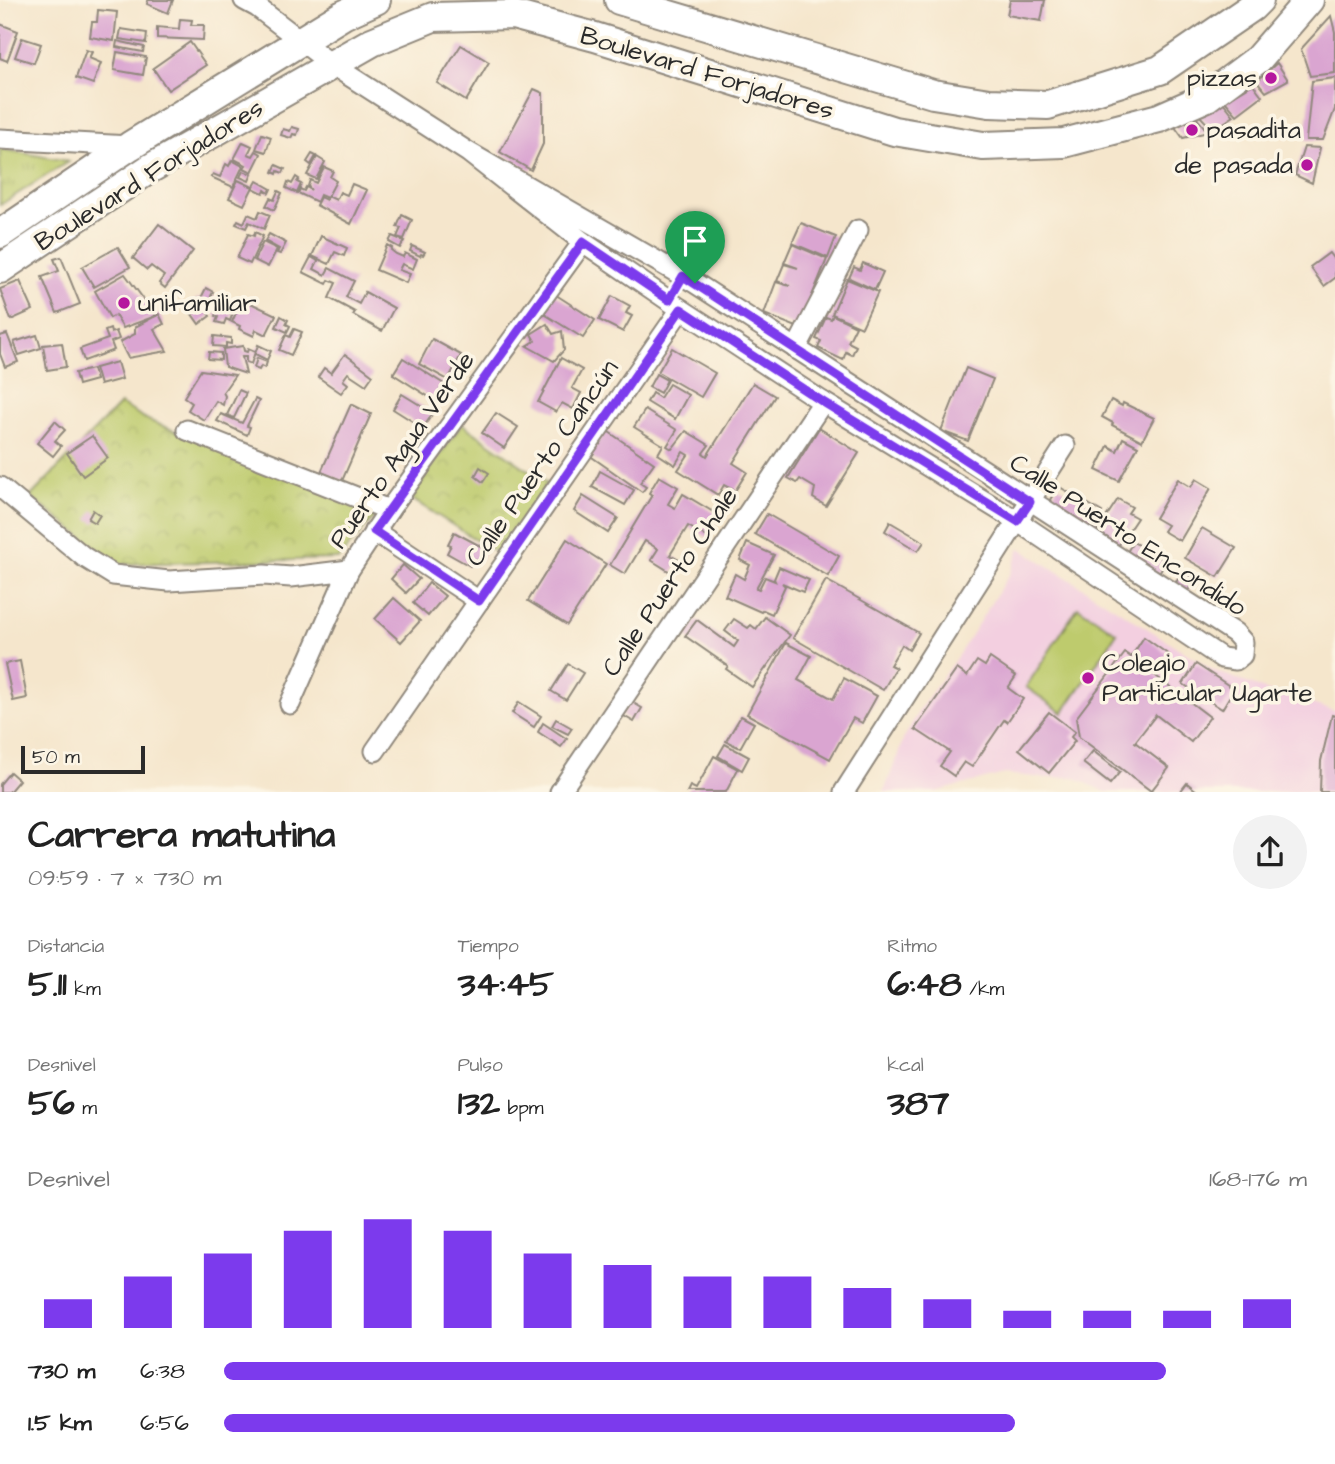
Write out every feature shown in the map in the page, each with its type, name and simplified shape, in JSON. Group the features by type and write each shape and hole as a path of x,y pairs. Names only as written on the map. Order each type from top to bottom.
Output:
{"main road":[{"name":"Boulevard Forjadores","path":"0,234 130,146 343,15 376,0"},
{"name":"Boulevard Forjadores","path":"620,0 933,94 989,103 1048,105 1160,70 1202,44 1259,0"},
{"name":"Boulevard Forjadores","path":"0,269 151,168 372,42 433,17 513,15 595,37 894,131 983,146 1064,143 1159,118 1207,97 1258,59 1309,0"}],"street":[{"name":"Calle Puerto Encondido","path":"244,0 331,64 468,152 683,276 1235,634 1243,642 1242,655 1236,660 1222,658 1017,521 823,402 583,242 468,152"},
{"path":"0,139 130,146"},
{"path":"796,349 858,230"},
{"name":"Puerto Agua Verde","path":"290,704 349,570 374,531 583,242"},
{"name":"Calle Puerto Cancún","path":"375,751 479,601 675,304 683,276"},
{"name":"Calle Puerto Chale","path":"560,792 823,402"},
{"path":"187,430 389,510"},
{"path":"845,792 1065,446"},
{"path":"0,487 84,557 113,575 169,581 264,575 291,577 349,570"},
{"path":"374,531 479,601"},
{"path":"1153,612 1168,592"}],"shaded area":[{"name":"Colegio Particular Ugarte","path":"1020,548 1213,670 1268,691 1335,711 1335,792 1106,792 1073,777 1046,778 1004,774 935,792 884,792 904,738 920,709 959,654 1010,573"}],"green space":[{"path":"0,149 69,161 0,205"},
{"path":"120,404 150,421 379,512 338,559 118,564 30,497"},
{"path":"462,424 547,483 500,555 410,498"},
{"path":"1078,607 1117,633 1063,713 1026,687"}],"building":[{"path":"148,0 173,0 168,13 147,4"},
{"path":"1010,0 1045,0 1041,21 1007,15"},
{"path":"98,10 117,12 114,41 90,37 92,22 97,22"},
{"path":"1331,16 1335,32 1335,73 1310,76 1301,49"},
{"path":"180,19 192,20 191,25 204,25 203,40 157,38 157,27 179,29"},
{"path":"0,24 18,31 7,61 0,58"},
{"path":"121,29 147,33 146,43 119,39"},
{"path":"22,38 41,44 34,63 15,57"},
{"path":"117,41 144,47 143,52 116,47"},
{"path":"190,42 206,65 168,90 153,68"},
{"path":"461,45 489,62 466,101 437,83"},
{"path":"86,50 92,52 89,58 101,63 93,84 76,78"},
{"path":"117,52 146,57 143,75 114,70"},
{"path":"1277,63 1288,80 1266,92 1257,81"},
{"path":"1335,78 1335,109 1323,140 1306,140 1312,81"},
{"path":"1253,84 1262,96 1237,115 1225,101"},
{"path":"534,89 543,93 543,144 531,170 500,152"},
{"path":"1223,102 1234,116 1213,130 1199,115"},
{"name":"pasadita","path":"1196,117 1208,132 1183,138 1175,127"},
{"path":"292,127 299,129 297,135 293,134 291,138 281,135 283,129 290,131"},
{"path":"262,134 271,137 266,152 256,149"},
{"path":"243,142 252,146 248,154 253,156 256,151 261,154 252,172 244,168 246,165 234,159"},
{"path":"1304,147 1320,148 1312,183 1295,175"},
{"path":"312,154 316,156 311,165 307,162"},
{"path":"317,157 325,162 316,179 307,175"},
{"path":"232,160 243,166 233,187 211,177 213,174 220,177 226,164 229,166"},
{"path":"276,165 285,169 283,173 273,172"},
{"path":"324,167 333,171 330,177 336,181 327,198 320,195 317,202 298,193 306,187 311,190 308,186 310,180 316,183"},
{"path":"243,171 252,174 249,181 240,177"},
{"path":"296,177 301,184 297,193 286,188 288,182 292,184"},
{"path":"238,180 253,187 244,205 229,198"},
{"path":"257,181 271,189 269,193 253,188"},
{"path":"352,184 367,190 351,224 316,205 320,197 326,200 328,196 336,200 340,192 347,195"},
{"path":"278,191 282,193 274,210 266,206 270,198 274,200"},
{"path":"260,211 270,215 264,229 249,222 246,228 236,224 238,220 244,223 248,214 257,218"},
{"path":"402,215 412,220 404,239 397,237 401,228 397,227"},
{"path":"801,223 836,237 828,258 792,243"},
{"path":"159,224 193,251 165,288 159,283 164,276 151,266 147,270 133,258"},
{"path":"255,232 263,236 250,264 237,258 248,234 254,236"},
{"path":"269,234 286,243 280,254 277,253 279,249 265,241"},
{"path":"321,236 347,248 344,256 335,252 329,264 312,256"},
{"path":"392,236 404,241 400,248 389,242"},
{"path":"263,242 277,249 268,267 254,260"},
{"path":"792,244 827,259 799,328 764,314 776,282 790,286 777,281 784,264 798,268 784,263"},
{"path":"387,245 396,254 403,257 405,253 417,259 413,269 402,264 399,270 410,274 406,283 376,270"},
{"path":"412,246 425,252 420,256 410,251"},
{"name":"unifamiliar","path":"118,247 130,267 94,287 82,267"},
{"path":"1329,253 1335,261 1335,278 1324,286 1310,267"},
{"name":"unifamiliar","path":"61,257 80,304 57,313 42,277 59,271 54,259"},
{"path":"311,257 318,261 314,269 325,275 329,268 354,281 346,297 359,304 365,292 394,308 382,331 329,298 336,283 329,280 327,284 303,272"},
{"path":"863,263 883,272 875,290 849,278 854,267 860,270"},
{"name":"unifamiliar","path":"125,274 156,316 123,328 115,315 110,318 95,291"},
{"path":"847,279 878,292 862,327 832,314"},
{"path":"20,281 33,310 11,320 0,289"},
{"name":"unifamiliar","path":"206,288 213,292 211,296 218,299 212,311 200,300"},
{"path":"553,293 595,320 583,338 541,312"},
{"path":"612,296 630,306 626,313 632,316 623,332 599,320"},
{"name":"unifamiliar","path":"198,298 210,316 199,324 187,307"},
{"name":"unifamiliar","path":"242,299 276,315 266,335 256,330 254,336 239,329 240,326 232,322"},
{"name":"unifamiliar","path":"221,301 235,306 230,321 226,319 224,324 216,322 218,317 215,316"},
{"name":"unifamiliar","path":"159,314 164,324 154,329 167,351 128,358 120,342 135,334 135,327"},
{"path":"833,315 856,326 848,342 856,346 852,355 846,352 843,360 818,348 821,341 816,339 826,317 831,319"},
{"path":"281,316 288,320 286,324 290,326 287,332 276,327"},
{"path":"547,324 553,334 562,331 564,350 554,361 527,346 535,341 531,334"},
{"name":"unifamiliar","path":"110,329 111,333 116,331 119,339 111,342 114,350 84,361 80,349 108,339 105,331"},
{"name":"unifamiliar","path":"294,329 302,332 291,355 279,350 286,335 290,337"},
{"path":"7,334 18,362 5,367 0,354 0,336"},
{"path":"37,335 41,348 19,355 14,342"},
{"name":"unifamiliar","path":"214,336 231,338 231,344 226,343 226,347 213,346"},
{"path":"432,339 461,355 448,380 419,364"},
{"path":"62,343 66,367 47,370 43,345"},
{"name":"unifamiliar","path":"258,345 271,351 267,360 255,354"},
{"name":"unifamiliar","path":"243,346 244,351 247,352 248,349 255,352 251,364 246,362 246,357 242,357 246,374 225,367 223,349"},
{"path":"672,348 715,373 701,397 658,372"},
{"path":"209,352 221,353 221,360 208,359"},
{"path":"345,354 373,375 366,385 348,373 343,380 348,384 341,393 318,377 324,368 331,373"},
{"name":"unifamiliar","path":"257,358 267,362 265,368 254,368"},
{"path":"403,358 444,384 434,400 393,374"},
{"path":"561,358 582,370 572,388 581,393 573,409 562,403 556,412 538,402"},
{"name":"unifamiliar","path":"117,362 122,379 100,385 95,368"},
{"path":"966,368 993,379 968,441 941,431"},
{"name":"unifamiliar","path":"93,369 96,380 78,385 75,373"},
{"name":"unifamiliar","path":"201,370 235,375 223,392 223,405 216,401 204,420 188,410 192,403 184,397"},
{"path":"656,374 667,380 660,393 649,387"},
{"path":"753,383 775,396 733,463 747,472 735,491 724,485 718,495 678,470 688,455 683,452 675,465 658,454 663,445 634,427 645,410 677,430 667,446 672,449 686,431 709,445 703,453 707,456"},
{"path":"669,384 688,395 675,419 647,402 652,393 660,398"},
{"name":"unifamiliar","path":"239,390 246,393 234,418 227,415"},
{"path":"402,394 433,413 423,428 393,409"},
{"path":"255,399 259,401 247,426 250,427 247,435 217,421 221,414 242,423"},
{"path":"1111,400 1154,418 1142,441 1102,417"},
{"path":"351,404 371,414 342,481 321,472"},
{"path":"496,413 518,427 504,448 482,433"},
{"path":"55,421 65,430 55,441 61,446 53,456 37,443"},
{"path":"819,428 859,453 826,506 813,498 815,488 800,479 797,483 788,478"},
{"path":"606,430 654,463 640,483 646,487 642,492 589,455"},
{"path":"92,436 108,458 83,476 67,453"},
{"path":"1123,438 1138,446 1119,481 1096,470 1108,446 1117,451"},
{"path":"480,467 489,473 483,482 475,476"},
{"path":"600,471 634,490 625,505 592,487"},
{"path":"659,476 678,487 668,504 675,508 683,494 720,516 707,537 688,526 670,555 679,560 672,573 651,560 658,549 645,541 625,574 610,565 652,495 649,493"},
{"path":"1178,479 1191,487 1196,479 1211,488 1180,541 1163,531 1167,525 1155,518"},
{"path":"1058,486 1102,512 1091,531 1047,505"},
{"path":"583,496 618,518 608,533 574,511"},
{"path":"1118,499 1132,507 1128,513 1137,518 1119,545 1097,531"},
{"path":"93,510 100,515 95,523 88,519"},
{"path":"767,514 839,556 828,576 755,534"},
{"path":"890,522 924,542 918,551 885,531"},
{"path":"1202,528 1236,548 1218,577 1185,558"},
{"path":"454,532 486,549 479,561 474,559 470,566 447,553"},
{"path":"567,539 606,564 567,625 528,601"},
{"path":"1133,542 1166,561 1157,576 1124,557"},
{"path":"747,543 774,555 756,588 759,589 765,577 775,581 779,567 809,580 803,592 782,583 785,586 772,614 725,596 735,574 744,579 750,565 740,560"},
{"path":"403,565 419,579 406,593 391,579"},
{"path":"1182,572 1194,580 1187,593 1174,586"},
{"path":"826,580 919,633 909,650 902,645 890,665 896,668 883,690 793,638"},
{"path":"429,583 445,596 428,616 413,603"},
{"path":"394,598 420,621 401,642 375,619"},
{"path":"765,617 790,635 752,687 726,669 728,666 685,636 697,620 734,647 738,641 725,631 734,619 748,628 751,625 756,629"},
{"path":"1144,637 1169,655 1156,674 1136,661 1210,717 1191,742 1156,715 1135,742 1169,768 1151,791 1079,737 1076,718 1125,653 1131,657"},
{"path":"786,643 811,656 798,680 833,699 844,678 877,696 862,723 853,718 830,759 747,714"},
{"path":"990,658 1016,676 1008,688 1023,699 1007,722 1004,720 972,767 964,762 954,776 940,766 950,752 915,729 957,669 967,676 977,661 985,666"},
{"path":"20,661 27,698 13,701 5,664"},
{"path":"568,664 583,673 566,700 551,691"},
{"path":"1196,664 1234,689 1222,709 1183,684"},
{"path":"630,701 642,708 634,722 622,715"},
{"path":"519,702 541,716 534,727 512,713"},
{"path":"1049,712 1075,732 1071,737 1075,741 1049,773 1019,749"},
{"path":"1332,715 1335,716 1335,792 1320,792 1321,761"},
{"path":"741,716 754,723 740,748 726,741"},
{"path":"556,719 572,728 568,734 552,726"},
{"path":"543,723 567,739 561,747 538,732"},
{"path":"725,744 749,757 742,770 718,756"},
{"path":"1093,751 1120,772 1110,784 1083,763"},
{"path":"714,756 738,769 726,792 687,792 690,786 696,789"},
{"path":"10,772 19,780 9,792 0,792 0,784"},
{"path":"1187,783 1198,792 1180,792"}],"place":[{"name":"pizzas","path":"1271,78"},
{"name":"pasadita","path":"1192,130"},
{"name":"de pasada","path":"1307,165"},
{"name":"unifamiliar","path":"124,303"},
{"name":"Colegio Particular Ugarte","path":"1088,678"}],"route":[{"path":"583,242 669,300 683,276 695,283 1030,502 1017,521 823,402 681,309 479,601 374,531 583,242"}]}
